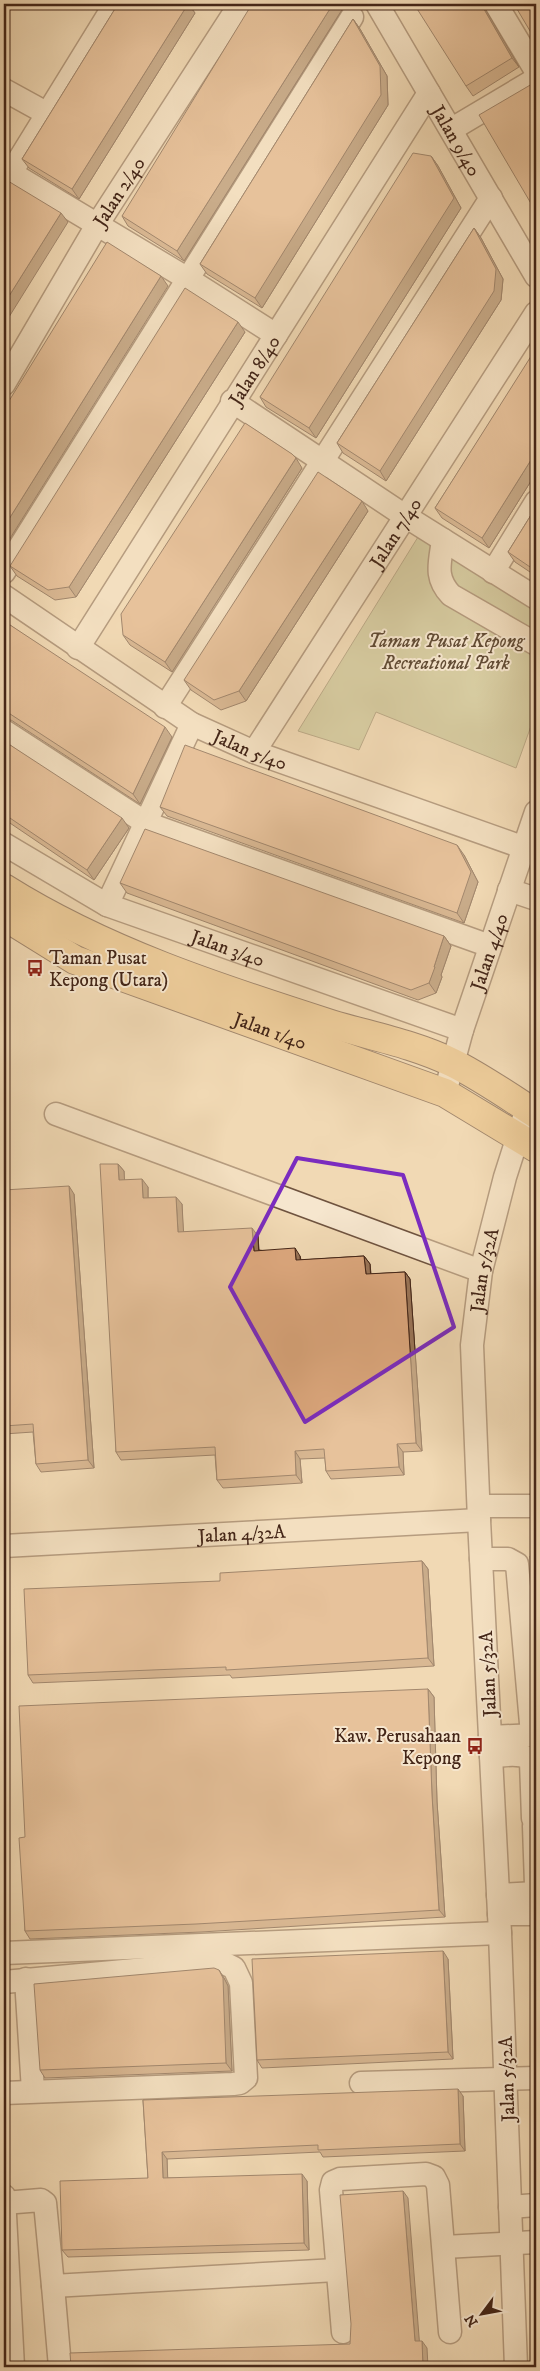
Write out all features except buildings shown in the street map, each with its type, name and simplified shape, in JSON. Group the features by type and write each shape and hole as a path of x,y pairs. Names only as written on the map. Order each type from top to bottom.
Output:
{"main road":[{"name":"Jalan 1/40","path":"4,888 85,934 174,971 329,1023 426,1052 454,1063 532,1111"},
{"name":"Jalan 1/40","path":"4,916 75,960 446,1093 527,1142"}],"street":[{"path":"115,4 7,179 97,226 188,279 276,335"},
{"name":"Jalan 2/40","path":"4,384 97,226 240,4"},
{"name":"Jalan 9/40","path":"377,4 536,276"},
{"path":"496,4 536,71"},
{"path":"4,572 352,17"},
{"path":"452,130 536,79"},
{"path":"4,90 46,113"},
{"name":"Jalan 8/40","path":"78,648 232,401 276,335 429,93"},
{"path":"165,707 491,198"},
{"name":"Jalan 7/40","path":"254,752 536,313"},
{"path":"232,401 405,516 536,598"},
{"path":"493,572 536,502"},
{"path":"443,540 439,576 442,586 451,595 536,644"},
{"name":"Jalan 5/40","path":"4,596 192,724 254,752 525,848"},
{"path":"107,905 192,724"},
{"path":"4,731 146,823 490,946"},
{"name":"Jalan 4/40","path":"446,1093 462,1030 536,812"},
{"name":"Jalan 3/40","path":"4,844 107,905 462,1030"},
{"path":"509,890 536,898"},
{"name":"Jalan 5/32A","path":"516,2367 499,1914 472,1346 481,1271 505,1177 527,1142 532,1111"},
{"path":"56,1114 481,1271"},
{"name":"Jalan 4/32A","path":"4,1546 479,1513 536,1506"},
{"path":"481,1559 508,1559 517,1564 534,1735 490,1746"},
{"path":"490,1746 528,1757 531,1761 536,1885"},
{"path":"499,1914 536,1893"},
{"path":"4,1953 499,1914 536,1914"},
{"path":"4,2093 240,2083 246,2078 241,1983 234,1968 222,1962 15,1981 33,2091"},
{"path":"361,2083 536,2078"},
{"path":"343,2332 336,2270 331,2190 333,2182 340,2179 426,2174 434,2177 438,2185 450,2332"},
{"path":"4,2196 7,2305 13,2367"},
{"path":"4,2203 41,2200 45,2202 60,2367"},
{"path":"510,2206 536,2205"},
{"path":"444,2247 536,2242"},
{"path":"53,2286 336,2270"}],"highlighted area":[{"path":"297,1158 403,1175 454,1327 305,1422 230,1287"}],"green space":[{"name":"Taman Pusat Kepong Recreational Park","path":"418,537 536,611 536,712 516,768 376,712 359,750 298,731"}],"place":[{"name":"Taman Pusat Kepong (Utara)","path":"35,968"},
{"name":"Kaw. Perusahaan Kepong","path":"475,1746"}]}
